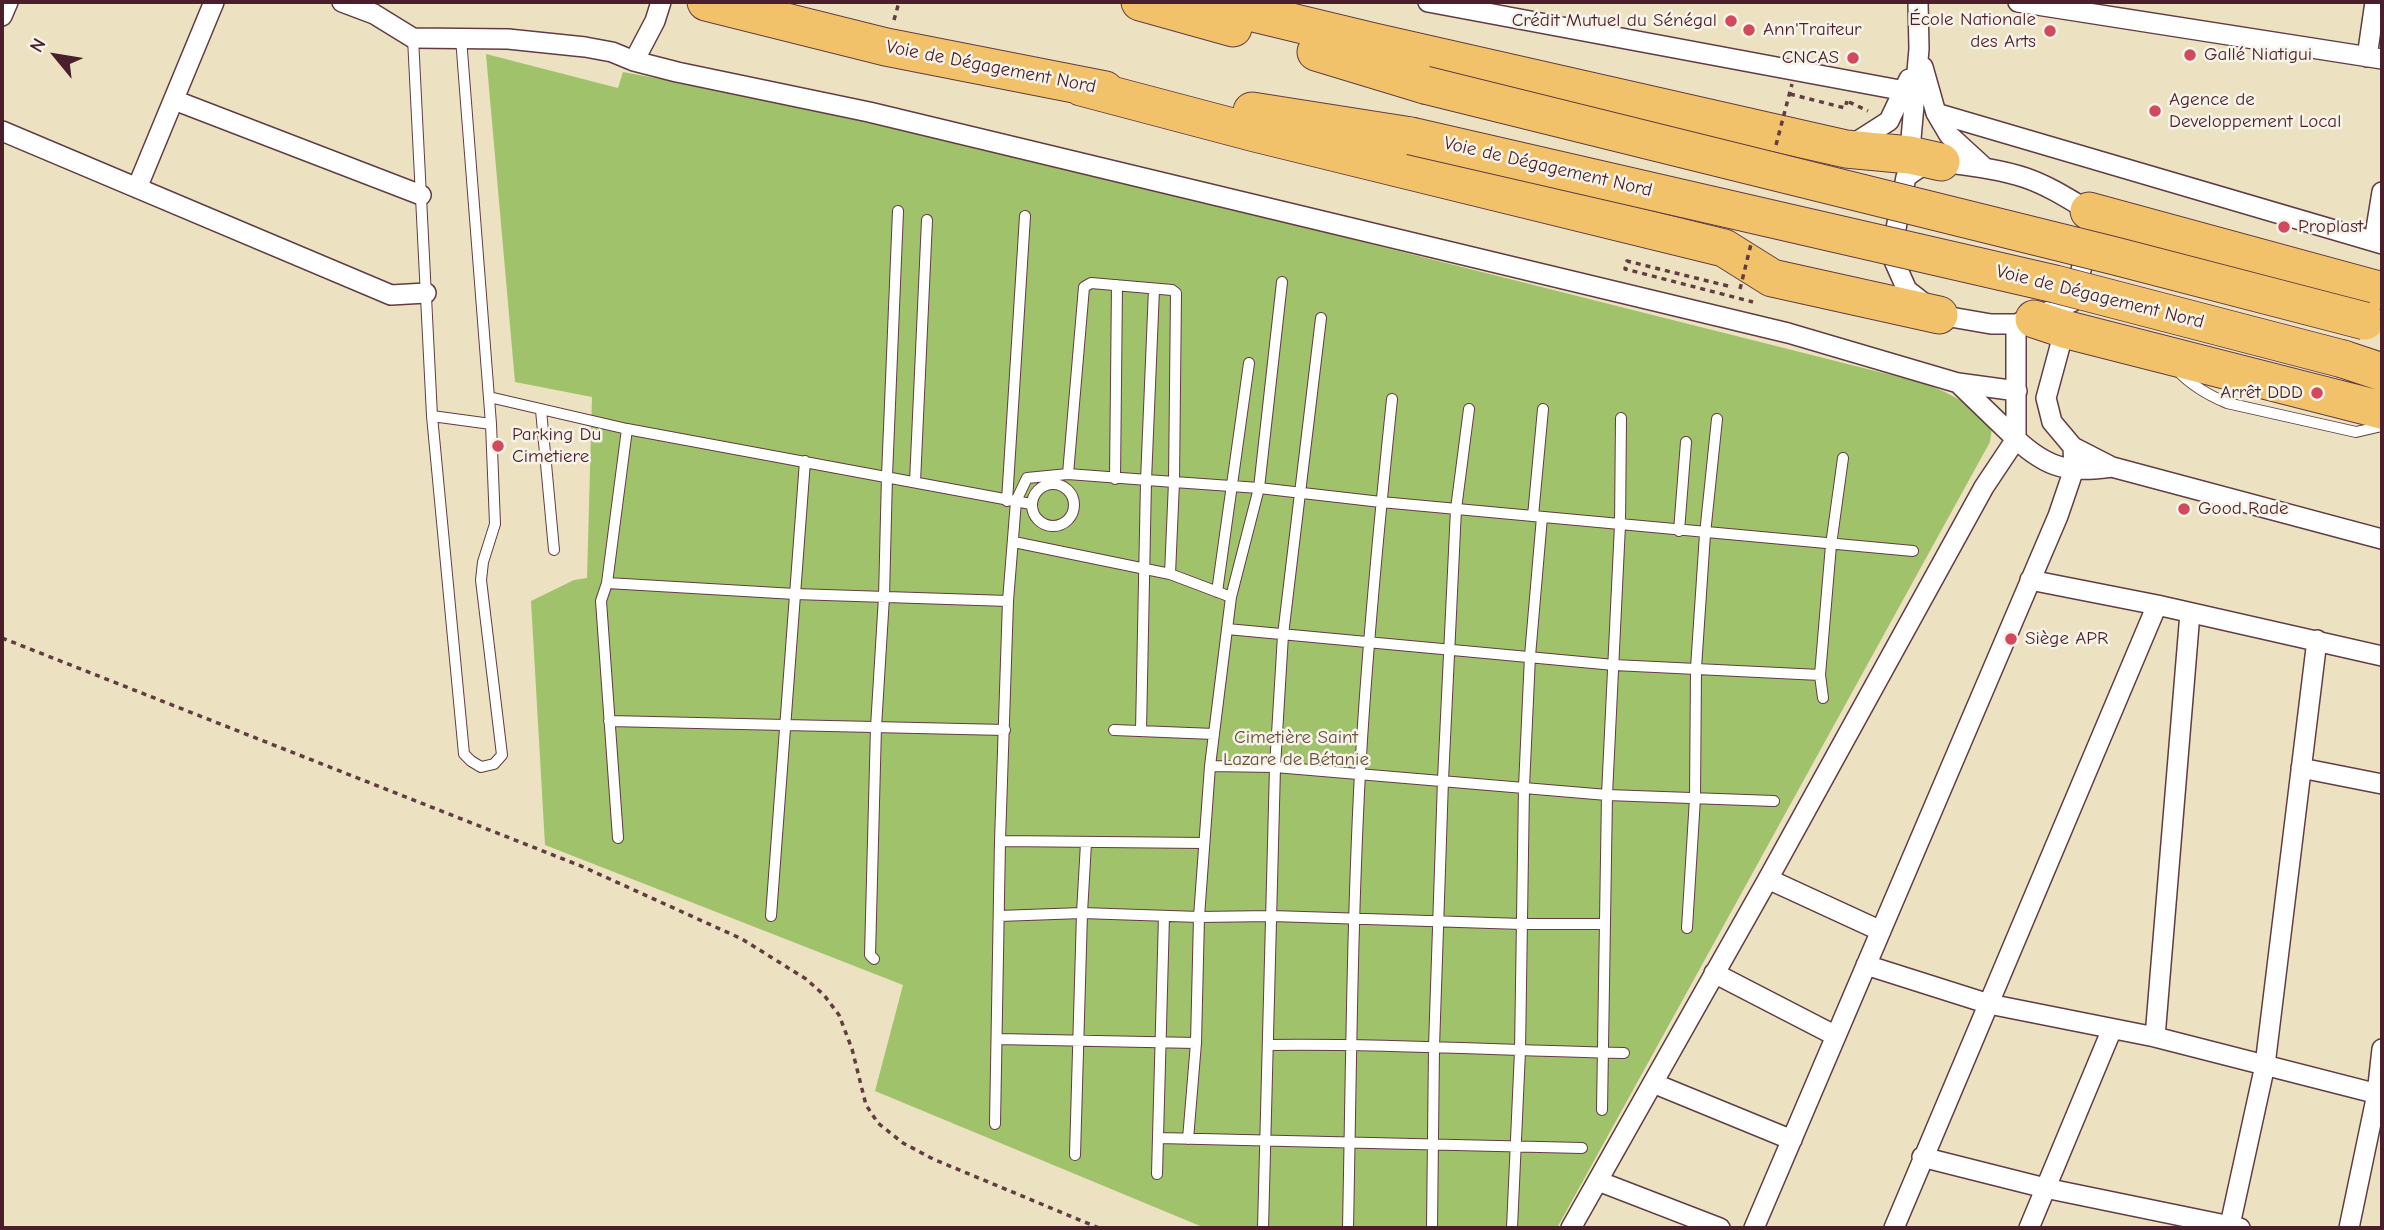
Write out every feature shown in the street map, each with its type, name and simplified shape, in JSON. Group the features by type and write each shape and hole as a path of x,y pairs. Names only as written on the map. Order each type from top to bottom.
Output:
{"highway":[{"name":"Voie de Dégagement Nord","path":"706,2 886,47 1082,87 1245,109 1411,136 2055,284 2343,359 2382,372"},
{"path":"1140,2 1425,85 2101,252 2377,313"},
{"path":"1208,2 1919,165"},
{"path":"1082,87 1255,134 1724,248 1772,278 1939,315"},
{"path":"2089,211 2377,313"},
{"path":"2046,319 2163,355 2382,410"}],"street":[{"path":"2,16 8,2"},
{"path":"137,188 214,2"},
{"path":"342,2 374,14 413,38 488,37 612,52 634,61 677,72 869,112 1788,333 1958,383 2017,391"},
{"path":"634,61 661,2"},
{"path":"1428,2 1905,91"},
{"path":"1918,2 1919,165 1891,254 1906,290 1939,315 1991,324 2046,319"},
{"path":"2018,2 2375,58 2375,2"},
{"path":"1846,149 1889,121 1905,91 1919,49"},
{"path":"1919,49 1936,113 1948,135 1985,168"},
{"path":"174,100 421,195"},
{"path":"1936,113 2378,242 2382,192"},
{"path":"2,131 391,295 426,293"},
{"path":"1571,1228 1768,879 1984,486 2016,439 2017,391 2046,319 2091,238 2089,211 2028,178 1985,168 1919,165"},
{"path":"2046,319 2046,398 2052,422 2073,447 2112,467 2382,539"},
{"path":"1958,383 2034,456 2061,468 2086,470 2112,467"},
{"path":"1754,1228 2057,516 2074,469 2073,447"},
{"path":"2030,580 2157,605 2382,656"},
{"path":"1894,1228 2157,605"},
{"path":"2155,1037 2190,613"},
{"path":"1922,1157 2045,1188 2236,1227 2265,1065 2317,640"},
{"path":"2301,768 2382,784"},
{"path":"1768,879 1881,931"},
{"path":"1866,965 1989,1004 2155,1037 2380,1094"},
{"path":"1714,973 1836,1036"},
{"path":"2029,1228 2112,1029"},
{"path":"2349,1228 2380,1094 2382,1049"},
{"path":"1653,1083 1792,1140"},
{"path":"1598,1181 1720,1228"}],"lane":[{"path":"413,38 432,416 464,754 481,767 494,764 502,755 481,580 483,562 495,524 491,424 461,37"},
{"path":"874,959 870,955 876,727 884,597 898,211"},
{"path":"996,1124 1000,841 1025,216"},
{"path":"915,482 927,220"},
{"path":"1188,1139 1196,1043 1199,917 1210,766 1231,597 1259,488 1282,282"},
{"path":"1068,474 1084,287 1091,283 1176,293 1170,574"},
{"path":"1115,479 1116,285"},
{"path":"1141,731 1146,481 1154,289"},
{"path":"1263,1228 1275,767 1283,635 1321,318"},
{"path":"2163,355 2189,382 2227,403 2356,432 2382,426"},
{"path":"1217,592 1249,363"},
{"path":"489,397 627,429 1031,504"},
{"path":"1348,1228 1360,774 1368,643 1392,399"},
{"path":"1432,1228 1434,1047 1443,780 1456,509 1469,409"},
{"path":"541,410 554,550"},
{"path":"1512,1228 1520,1051 1524,787 1543,410"},
{"path":"432,416 491,424"},
{"path":"1602,1110 1607,795 1620,525 1621,418"},
{"path":"1687,928 1695,798 1696,668 1705,534 1717,419"},
{"path":"618,838 601,601 607,583 627,429"},
{"path":"1679,531 1686,442"},
{"path":"1823,698 1820,675 1830,545 1843,458"},
{"path":"771,916 805,461"},
{"path":"1012,501 1027,478 1068,474 1259,488 1705,534 1913,551"},
{"path":"1056,484 1068,490 1072,496 1073,509 1066,521 1053,526 1040,522 1035,517 1031,504 1042,486 1056,484"},
{"path":"1014,542 1170,574 1231,597"},
{"path":"607,583 795,594 1008,601"},
{"path":"1227,629 1614,665 1820,675"},
{"path":"609,722 1005,730"},
{"path":"1114,730 1214,734"},
{"path":"1210,766 1275,767 1607,795 1774,801"},
{"path":"1000,841 1204,843"},
{"path":"1075,1155 1086,843"},
{"path":"999,916 1082,913 1605,924"},
{"path":"1157,1174 1164,916"},
{"path":"997,1039 1196,1043"},
{"path":"1269,1045 1352,1043 1624,1053"},
{"path":"1159,1138 1582,1148"}],"path":[{"path":"1790,93 1846,108 1847,101"},
{"path":"1734,297 1625,269 1627,261 1740,289"},
{"path":"2,638 581,866 742,939 806,979 824,995 839,1014 852,1049 866,1105 878,1124 903,1143 933,1159 1099,1228"}],"green space":[{"name":"Cimetière Saint Lazare de Bétanie","path":"486,54 618,88 623,72 866,117 1923,383 1961,401 1992,428 1990,442 1557,1228 1205,1228 875,1091 903,985 545,845 531,601 574,580 587,578 592,397 515,382"}],"place":[{"name":"Crédit Mutuel du Sénégal","path":"1731,21"},
{"name":"Ann'Traiteur","path":"1749,30"},
{"name":"École Nationale des Arts","path":"2050,31"},
{"name":"Gallé Niatigui","path":"2190,55"},
{"name":"CNCAS","path":"1853,58"},
{"name":"Agence de Developpement Local","path":"2155,111"},
{"name":"Proplast","path":"2284,227"},
{"name":"Arrêt DDD","path":"2317,393"},
{"name":"Parking Du Cimetiere","path":"498,446"},
{"name":"Good Rade","path":"2184,509"},
{"name":"Siège APR","path":"2011,639"}]}
